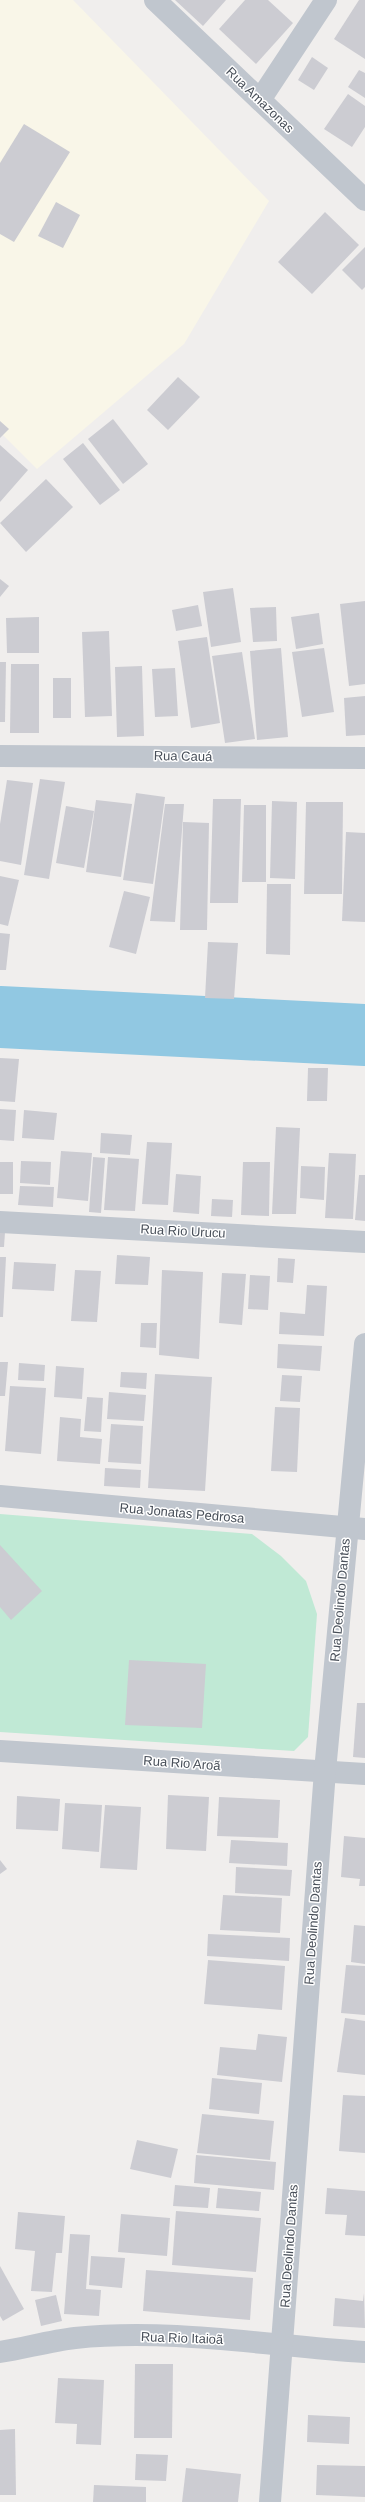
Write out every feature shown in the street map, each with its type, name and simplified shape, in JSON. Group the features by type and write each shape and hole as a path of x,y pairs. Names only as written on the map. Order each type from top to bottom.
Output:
{"street":[{"name":"Rua Amazonas","path":"155,0 365,200"},
{"path":"260,100 326,0"},
{"name":"Rua Cauá","path":"0,756 365,758"},
{"name":"Rua Rio Urucu","path":"0,1222 365,1242"},
{"name":"Rua Deolindo Dantas","path":"270,2502 325,1771 356,1529 365,1344"},
{"name":"Rua Jonatas Pedrosa","path":"0,1496 356,1529"},
{"name":"Rua Rio Aroã","path":"0,1751 365,1774"},
{"name":"Rua Rio Itaioã","path":"0,2352 74,2338 141,2337 236,2340 282,2347 365,2352"}],"shaded area":[{"path":"0,0 73,0 269,201 184,344 37,469 0,432"}],"green space":[{"path":"0,1514 252,1534 281,1556 306,1581 317,1614 308,1737 294,1751 0,1732"}],"building":[{"path":"175,0 226,0 203,26"},
{"path":"245,0 268,0 293,23 256,64 219,29"},
{"path":"359,0 365,0 365,59 334,39"},
{"path":"312,57 328,68 314,90 298,80"},
{"path":"359,70 365,73 365,98 348,87"},
{"path":"348,94 365,106 365,127 352,147 324,129"},
{"path":"24,124 70,152 14,242 0,234 0,163"},
{"path":"56,202 80,215 63,248 38,236"},
{"path":"325,212 359,245 312,294 278,262"},
{"path":"365,247 365,287 362,290 342,270"},
{"path":"178,377 200,397 168,430 147,410"},
{"path":"113,419 148,464 123,484 88,439"},
{"path":"0,421 9,429 0,438"},
{"path":"83,443 120,490 100,505 63,459"},
{"path":"0,445 28,470 0,502"},
{"path":"46,479 73,507 26,552 0,523"},
{"path":"0,579 9,586 0,597"},
{"path":"233,588 241,642 211,647 203,592"},
{"path":"365,601 365,684 349,686 340,604"},
{"path":"198,605 202,626 176,631 172,610"},
{"path":"276,607 277,641 253,642 250,608"},
{"path":"319,613 323,644 296,649 291,617"},
{"path":"39,617 39,653 7,653 6,618"},
{"path":"109,631 112,716 85,717 82,632"},
{"path":"207,637 220,723 191,728 178,641"},
{"path":"281,648 288,737 257,740 250,651"},
{"path":"324,648 334,712 302,717 292,652"},
{"path":"242,652 255,739 225,743 212,656"},
{"path":"0,662 6,662 5,722 0,722"},
{"path":"11,664 39,664 39,733 10,733"},
{"path":"142,666 144,736 117,737 115,667"},
{"path":"175,668 178,716 155,717 152,669"},
{"path":"53,678 71,678 71,718 53,718"},
{"path":"365,696 365,735 346,736 344,698"},
{"path":"40,779 65,782 49,879 24,875"},
{"path":"7,780 33,783 21,865 0,861 0,824"},
{"path":"136,793 165,797 153,884 123,880"},
{"path":"213,799 241,799 238,903 210,903"},
{"path":"96,800 132,804 121,877 86,872"},
{"path":"272,801 297,802 295,879 270,878"},
{"path":"306,802 343,802 342,894 304,894"},
{"path":"165,804 184,804 175,922 150,921"},
{"path":"244,805 266,805 266,882 242,882"},
{"path":"66,806 94,811 84,868 56,863"},
{"path":"183,822 209,823 207,930 180,930"},
{"path":"346,832 365,833 365,922 342,921"},
{"path":"0,876 19,880 8,926 0,924"},
{"path":"267,884 291,884 290,955 266,954"},
{"path":"124,891 150,897 136,954 109,947"},
{"path":"0,933 10,934 6,970 0,970"},
{"path":"208,942 238,943 234,999 205,998"},
{"path":"0,1058 19,1059 15,1102 0,1101"},
{"path":"308,1068 328,1068 327,1101 307,1101"},
{"path":"0,1109 16,1110 14,1141 0,1140"},
{"path":"24,1110 57,1113 54,1140 22,1138"},
{"path":"276,1127 300,1128 296,1214 272,1214"},
{"path":"101,1133 132,1135 130,1155 100,1153"},
{"path":"147,1142 172,1143 168,1205 142,1204"},
{"path":"61,1151 92,1153 88,1201 57,1198"},
{"path":"329,1153 356,1154 353,1219 325,1218"},
{"path":"93,1157 105,1158 101,1213 89,1212"},
{"path":"108,1157 139,1159 135,1211 104,1210"},
{"path":"21,1161 51,1162 50,1185 20,1183"},
{"path":"0,1162 13,1162 13,1194 0,1194"},
{"path":"243,1162 270,1162 269,1216 241,1215"},
{"path":"301,1166 325,1167 324,1200 300,1198"},
{"path":"176,1174 201,1176 199,1214 173,1212"},
{"path":"359,1175 365,1175 365,1221 355,1220"},
{"path":"20,1186 54,1187 53,1207 18,1205"},
{"path":"212,1199 233,1200 232,1217 211,1216"},
{"path":"0,1232 5,1232 4,1247 0,1247"},
{"path":"117,1255 150,1257 148,1285 115,1284"},
{"path":"0,1257 6,1257 3,1317 0,1317"},
{"path":"278,1258 295,1259 293,1283 277,1282"},
{"path":"14,1262 56,1264 54,1291 12,1289"},
{"path":"75,1270 101,1271 97,1322 71,1321"},
{"path":"162,1270 203,1272 199,1359 159,1355"},
{"path":"222,1273 246,1274 242,1325 219,1323"},
{"path":"250,1275 270,1276 268,1310 248,1309"},
{"path":"307,1285 327,1286 324,1336 279,1334 280,1312 305,1314"},
{"path":"141,1323 157,1323 156,1348 140,1347"},
{"path":"278,1344 322,1346 320,1371 277,1368"},
{"path":"0,1362 8,1362 5,1396 0,1396"},
{"path":"19,1363 45,1365 44,1381 18,1380"},
{"path":"56,1366 84,1368 82,1399 54,1397"},
{"path":"121,1372 147,1373 146,1389 120,1387"},
{"path":"155,1374 212,1377 205,1491 148,1488"},
{"path":"282,1375 302,1376 300,1402 280,1401"},
{"path":"10,1386 46,1388 41,1454 5,1451"},
{"path":"109,1392 146,1395 144,1421 107,1419"},
{"path":"87,1397 103,1398 101,1432 84,1431"},
{"path":"275,1407 300,1408 297,1472 271,1471"},
{"path":"60,1417 81,1419 80,1437 102,1439 100,1464 57,1461"},
{"path":"111,1424 143,1426 141,1464 108,1462"},
{"path":"105,1468 141,1470 140,1488 104,1486"},
{"path":"0,1545 42,1591 11,1620 0,1607"},
{"path":"129,1660 206,1664 202,1728 125,1725"},
{"path":"357,1703 365,1703 365,1758 353,1757"},
{"path":"168,1795 209,1797 206,1851 166,1849"},
{"path":"17,1796 60,1799 58,1831 16,1829"},
{"path":"219,1797 280,1800 278,1838 217,1836"},
{"path":"65,1803 102,1805 99,1852 62,1849"},
{"path":"105,1805 141,1807 137,1870 100,1868"},
{"path":"344,1836 365,1838 365,1886 359,1886 360,1879 341,1877"},
{"path":"231,1840 288,1843 287,1866 229,1863"},
{"path":"0,1860 7,1869 0,1874"},
{"path":"236,1867 292,1870 290,1896 235,1893"},
{"path":"223,1895 282,1898 280,1933 220,1930"},
{"path":"354,1925 365,1926 365,1964 351,1962"},
{"path":"208,1934 290,1938 289,1961 207,1956"},
{"path":"208,1960 285,1966 282,2010 204,2004"},
{"path":"346,1965 365,1966 365,2015 341,2013"},
{"path":"345,2018 365,2021 365,2075 337,2072"},
{"path":"258,2034 287,2037 282,2082 217,2075 220,2047 256,2050"},
{"path":"212,2078 262,2083 259,2114 209,2109"},
{"path":"343,2095 365,2096 365,2153 339,2151"},
{"path":"202,2114 274,2121 270,2160 197,2153"},
{"path":"137,2140 178,2149 171,2178 130,2169"},
{"path":"196,2155 276,2162 274,2190 194,2183"},
{"path":"175,2185 210,2188 208,2208 173,2206"},
{"path":"218,2188 261,2192 259,2211 216,2208"},
{"path":"327,2188 365,2191 365,2236 345,2235 347,2215 325,2214"},
{"path":"176,2211 261,2218 256,2272 172,2265"},
{"path":"18,2212 65,2216 62,2253 56,2253 52,2292 31,2291 35,2251 15,2249"},
{"path":"121,2214 170,2218 167,2256 118,2252"},
{"path":"70,2234 90,2235 86,2289 101,2290 99,2316 64,2314"},
{"path":"91,2256 125,2258 122,2288 89,2285"},
{"path":"0,2266 24,2309 3,2321 0,2316"},
{"path":"146,2270 253,2278 250,2320 143,2311"},
{"path":"364,2293 365,2328 333,2326 335,2298 363,2301"},
{"path":"56,2295 62,2321 41,2326 35,2300"},
{"path":"135,2364 173,2364 172,2438 134,2438"},
{"path":"58,2378 104,2380 101,2445 76,2444 77,2424 55,2423"},
{"path":"308,2415 350,2417 349,2444 307,2442"},
{"path":"15,2429 16,2495 0,2495 0,2430"},
{"path":"136,2454 168,2455 166,2481 135,2480"},
{"path":"317,2465 365,2466 365,2497 316,2495"},
{"path":"186,2468 241,2474 238,2502 182,2502"},
{"path":"94,2485 146,2487 146,2502 93,2502"}],"waterway":[{"path":"0,1017 365,1035"}]}
